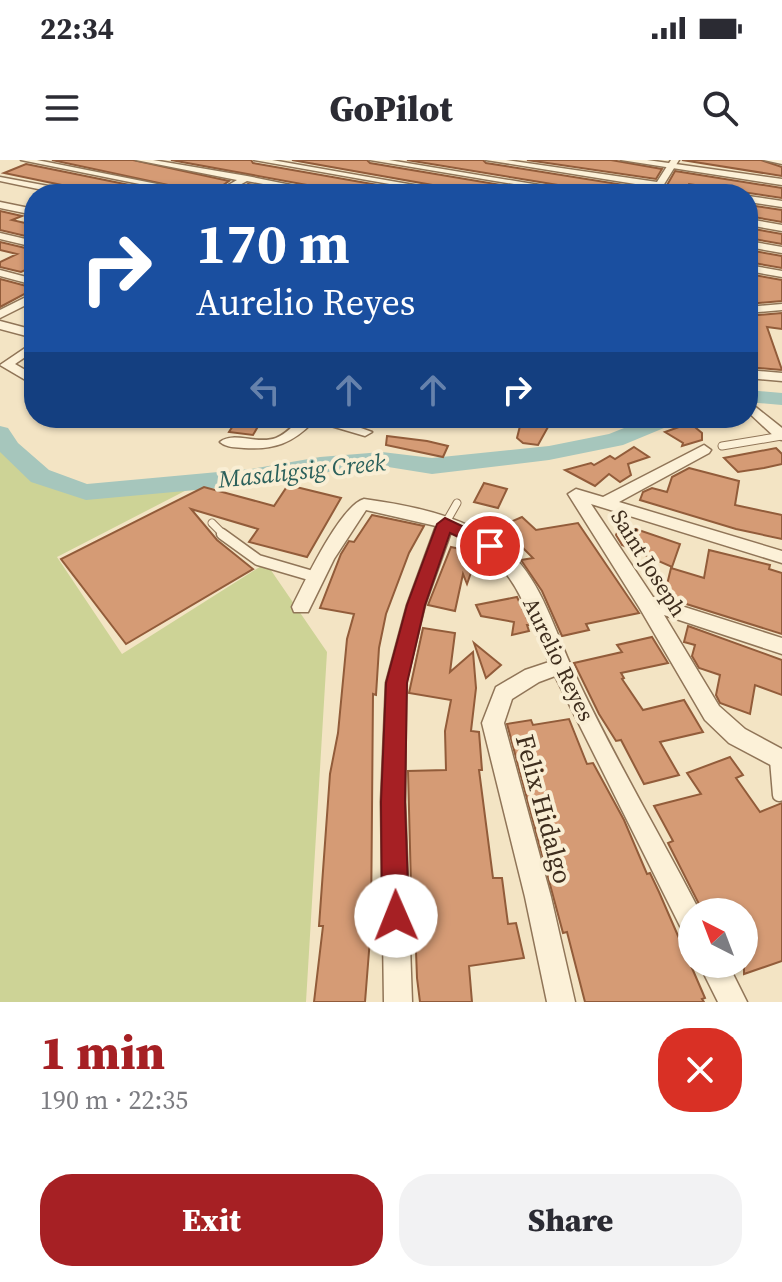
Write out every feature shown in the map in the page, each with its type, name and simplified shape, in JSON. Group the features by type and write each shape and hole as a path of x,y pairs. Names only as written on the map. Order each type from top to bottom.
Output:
{"street":[{"path":"25,160 151,184"},
{"path":"140,160 274,184"},
{"path":"258,160 401,184"},
{"path":"296,184 335,160"},
{"path":"374,160 526,184"},
{"path":"490,160 623,184"},
{"path":"626,160 673,163 782,182"},
{"path":"768,160 782,162"},
{"path":"236,184 273,163"},
{"path":"660,184 673,163"},
{"path":"0,179 25,184"},
{"path":"758,200 782,204"},
{"path":"0,205 24,210"},
{"path":"758,224 782,228"},
{"path":"0,236 24,242"},
{"path":"758,246 782,250"},
{"path":"758,270 782,274"},
{"path":"0,273 24,279"},
{"path":"0,315 24,302"},
{"path":"758,309 782,307"},
{"path":"0,325 24,331"},
{"path":"24,352 6,364 24,375"},
{"path":"758,375 782,377"},
{"path":"758,414 782,436"},
{"path":"227,442 282,442 300,428"},
{"path":"352,428 365,432"},
{"name":"Saint Joseph","path":"699,456 604,503 576,494 646,602 712,713 737,736 779,761"},
{"path":"604,503 782,557"},
{"name":"Aurelio Reyes","path":"301,607 361,505 445,524 490,546 517,571 561,666 679,898"},
{"path":"398,1002 393,802 396,683 416,605 445,524"},
{"path":"646,602 782,646"},
{"name":"Felix Hidalgo","path":"561,666 532,676 503,693 493,723 538,897 561,1002"},
{"path":"720,978 733,1002"}],"lane":[{"path":"722,446 782,436"},
{"path":"445,524 457,503"},
{"path":"212,523 240,552 254,560 316,577"},
{"path":"779,761 779,795"}],"green space":[{"path":"0,433 9,448 40,476 86,492 208,479 57,557 122,654 266,563 327,652 306,1002 0,1002"}],"building":[{"path":"52,160 133,160 229,181 225,184 164,184"},
{"path":"171,160 251,160 253,163 372,184 302,184"},
{"path":"292,160 367,160 495,184 427,184"},
{"path":"407,160 483,160 486,163 618,184 552,184"},
{"path":"527,160 611,160 662,169 656,179"},
{"path":"682,160 761,160 782,167 782,176"},
{"path":"26,164 125,184 57,184 4,173"},
{"path":"675,171 757,184 689,184 668,184"},
{"path":"758,184 782,188 782,198 758,194"},
{"path":"758,206 782,210 782,222 758,218"},
{"path":"0,211 22,216 12,220 24,223 24,236 0,230"},
{"path":"758,230 782,234 782,244 758,240"},
{"path":"0,242 24,248 24,271 0,267 0,262 17,254 0,250"},
{"path":"758,252 782,256 782,268 758,264"},
{"path":"758,276 782,280 782,301 758,303"},
{"path":"0,279 24,285 24,294 0,307"},
{"path":"782,313 782,329 767,327 782,370 758,368 758,315"},
{"path":"232,428 257,428 253,435 229,432"},
{"path":"520,428 547,428 538,445 523,443 517,438"},
{"path":"676,428 696,428 702,433 702,440 682,446 683,443 665,432"},
{"path":"387,436 448,446 443,457 386,445"},
{"path":"634,447 649,457 628,464 631,475 620,482 609,474 595,486 565,470 591,463 594,465 610,456 615,459"},
{"path":"776,448 782,454 782,464 764,468 738,472 724,458"},
{"path":"689,468 739,481 735,505 782,515 782,539 736,529 640,500 643,492 652,488 667,492 672,477"},
{"path":"484,483 507,489 498,508 474,502"},
{"path":"288,485 341,498 307,557 249,542 258,529 191,509 217,540 253,569 126,644 61,559 204,487 274,506"},
{"path":"372,515 424,526 409,553 386,614 379,648 376,695 373,694 371,926 365,1002 314,1002 323,926 319,926 330,774 338,733 347,639 354,614 320,608 341,554 349,541 354,542"},
{"path":"522,517 536,530 578,523 639,613 586,624 589,630 562,636 542,591 521,560 533,558 501,526"},
{"path":"621,524 680,544 672,567 622,545 616,535"},
{"path":"451,547 478,553 467,584 463,574 455,611 428,605"},
{"path":"709,550 770,565 769,569 782,573 782,634 664,597 671,568 704,578"},
{"path":"517,597 530,625 527,625 529,631 512,635 514,622 481,616 476,605"},
{"path":"688,626 782,660 782,695 755,685 750,714 720,703 716,695 720,675 699,668 692,656 695,645 684,642"},
{"path":"423,628 455,633 450,672 473,652 476,688 471,731 479,732 482,770 479,770 493,878 502,878 508,924 516,923 524,958 469,966 472,1002 420,1002 415,924 412,924 408,771 446,770 445,731 451,700 409,693"},
{"path":"652,637 668,663 621,673 622,679 643,710 684,700 703,732 660,742 679,775 644,784 621,740 616,741 599,714 574,663 622,652 617,645"},
{"path":"474,643 501,665 486,678"},
{"path":"569,719 587,764 593,763 624,820 678,937 678,978 696,978 704,1002 585,1002 567,932 563,933 507,724 531,720 533,725"},
{"path":"730,757 743,775 736,778 760,812 782,803 782,961 758,969 758,898 696,898 668,843 673,841 654,806 701,794 687,773"}],"waterway":[{"name":"Masaligsig Creek","path":"758,397 782,399"},
{"name":"Masaligsig Creek","path":"0,433 9,448 40,476 86,492 251,477 320,465 382,459 432,466 549,453 615,440 644,428"}],"route":[{"path":"396,916 393,802 396,683 416,605 445,524 490,546"}]}
